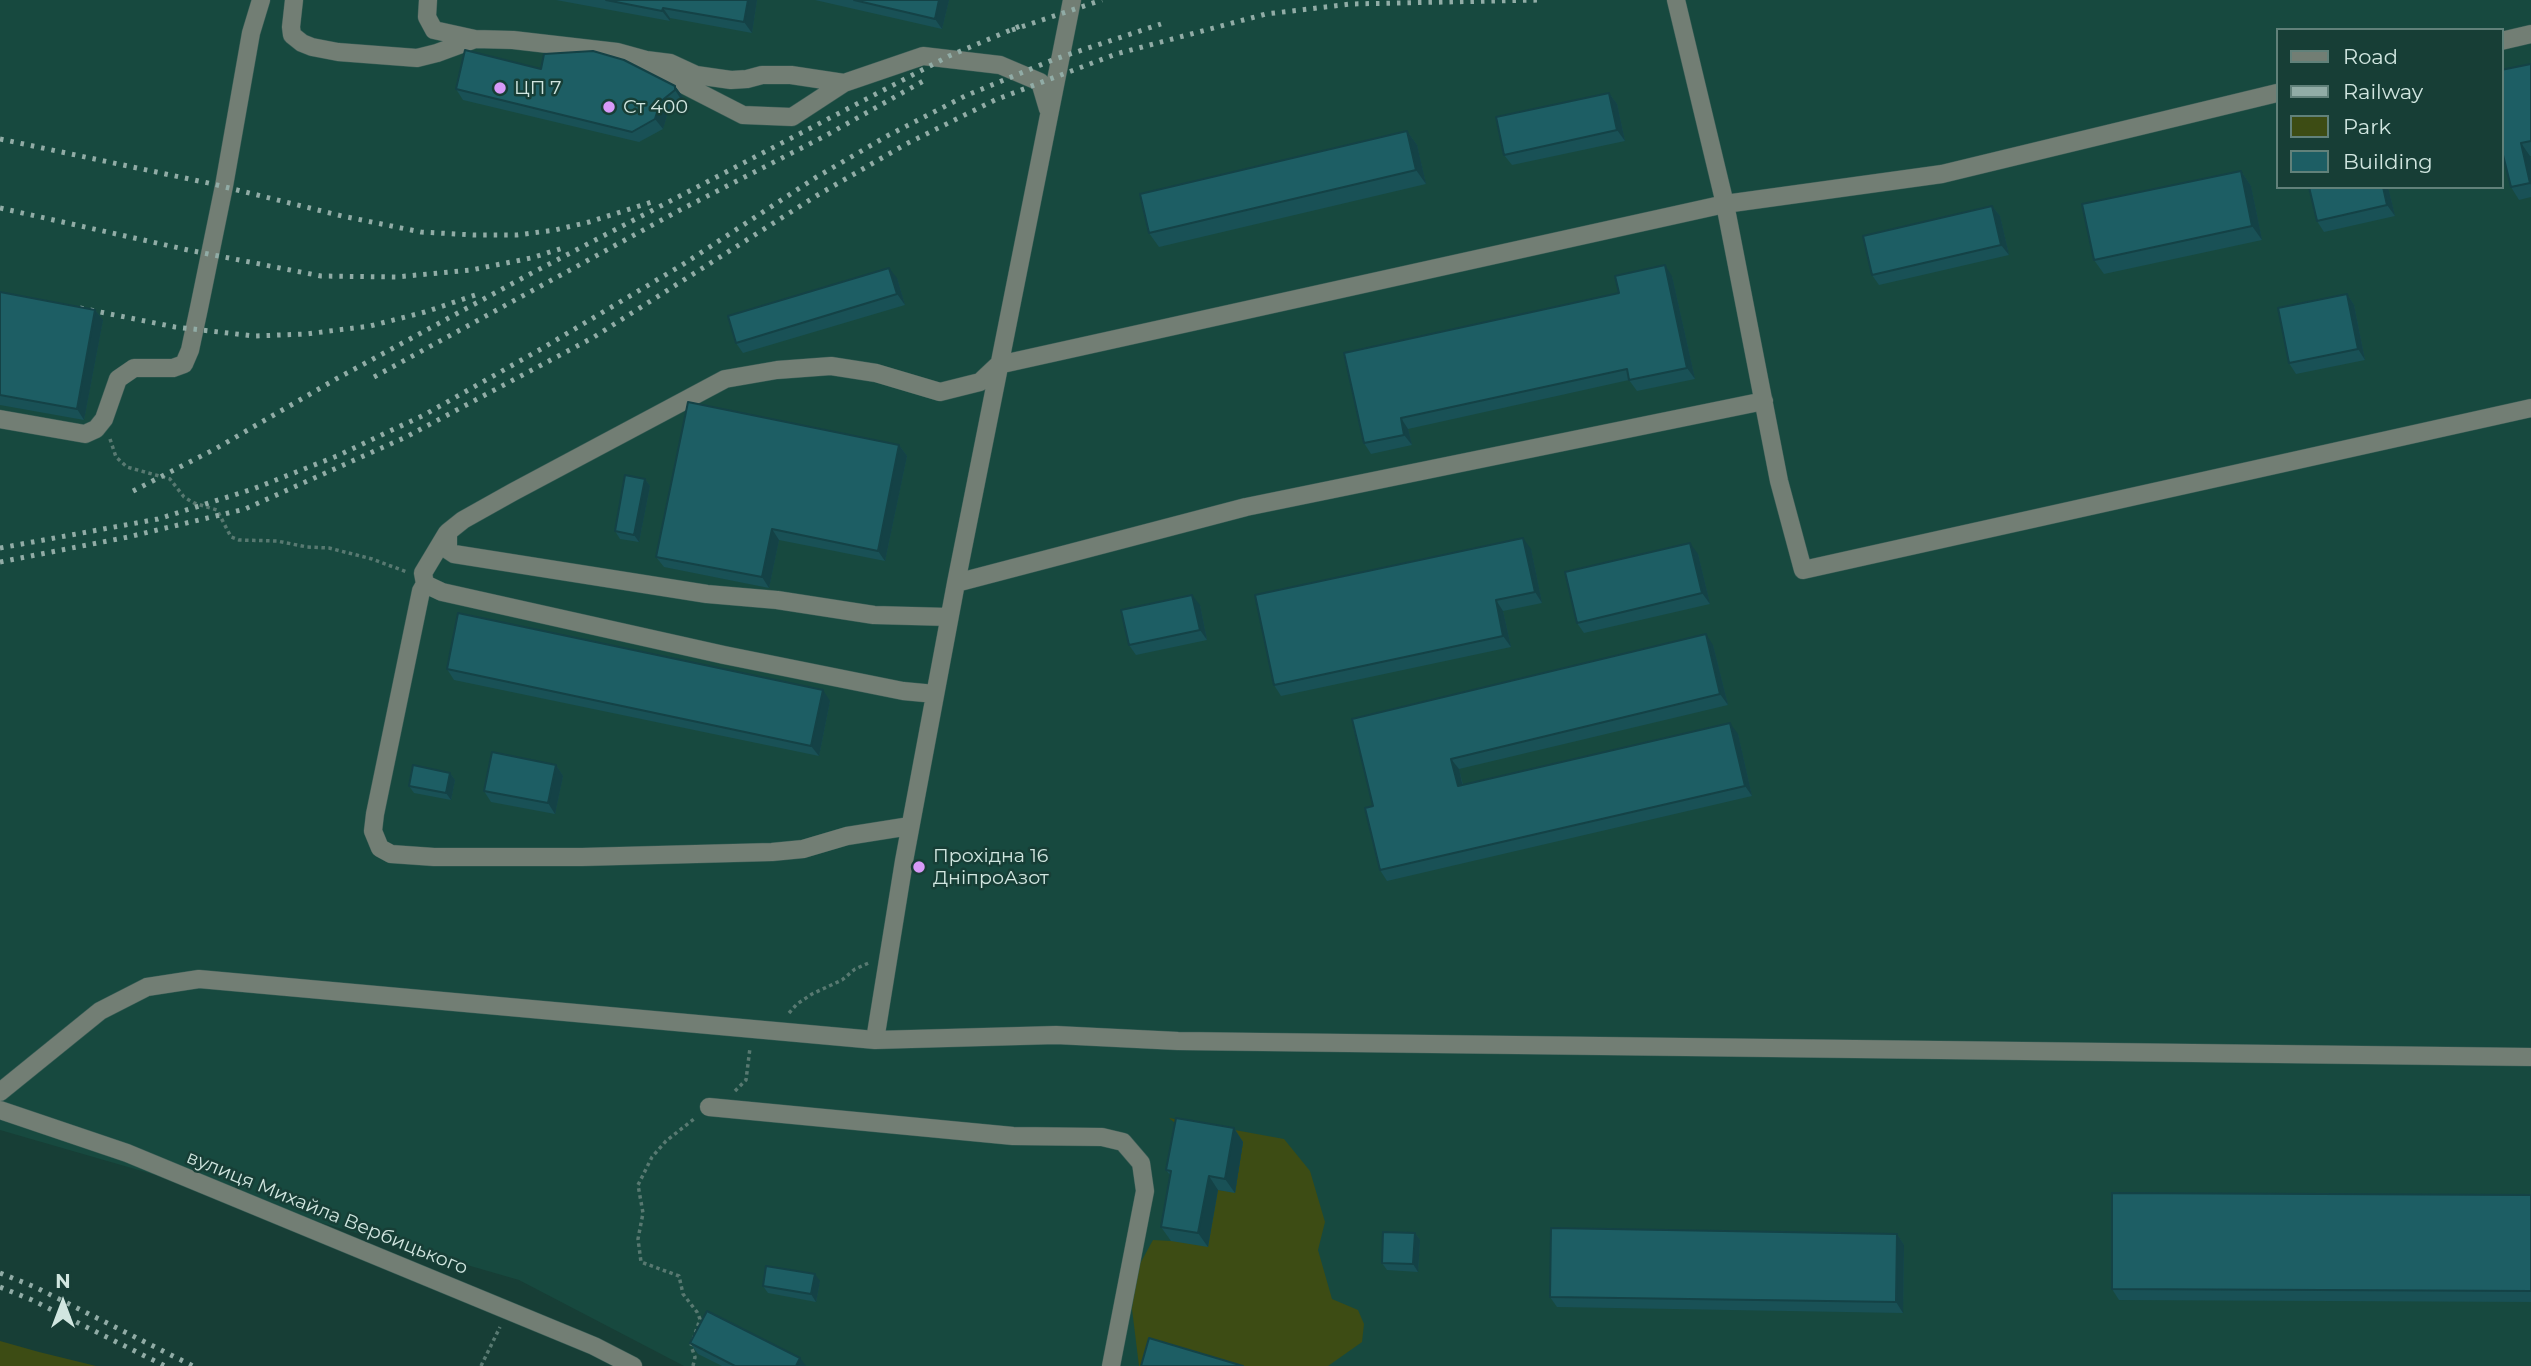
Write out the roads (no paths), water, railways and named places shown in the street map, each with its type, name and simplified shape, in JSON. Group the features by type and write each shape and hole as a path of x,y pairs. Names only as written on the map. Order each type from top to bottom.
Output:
{"street":[{"path":"0,419 85,434 96,429 104,419 118,379 134,368 173,368 184,364 190,350 224,186 251,33 261,0"},
{"path":"294,0 290,27 292,35 312,47 338,52 417,58 475,39"},
{"path":"428,0 427,17 433,30 475,39 579,46 670,63 696,75 731,80 762,75 791,75 844,83"},
{"path":"875,1040 910,827 949,617 1072,0"},
{"path":"1676,0 1725,204 1779,481 1803,570 2531,408"},
{"path":"2503,41 2531,34"},
{"path":"626,55 743,115 792,117 844,83 923,56 1000,65 1040,82 1049,112"},
{"path":"910,827 847,836 803,849 772,852 582,857 434,856 391,854 380,848 375,840 374,823 421,590 448,532 463,520 513,492 725,379 777,370 831,366 876,373 940,392 980,382 998,365 1725,204 1942,174 2276,93"},
{"path":"956,583 1246,507 1764,401"},
{"path":"448,532 448,550 454,554 707,594 776,600 874,615 949,617"},
{"path":"424,579 442,593 629,636 903,691 935,694"},
{"path":"0,1091 100,1011 147,987 199,979 875,1040 1056,1035 1178,1041 2531,1057"},
{"path":"709,1107 1013,1136 1102,1138 1123,1142 1141,1163 1145,1191 1111,1366"},
{"name":"вулиця Михайла Вербицького","path":"0,1110 127,1153 594,1346 633,1366"}],"railway":[{"path":"1012,30 1102,0"},
{"path":"0,562 128,537 245,509 406,437 594,337 816,196 906,144 995,100 1116,54 1266,14 1351,4 1540,0"},
{"path":"0,548 158,519 253,489 337,456 424,415 541,349 682,265 815,178 887,136 965,96 1055,59 1161,24"},
{"path":"133,491 215,449 336,379 530,274 949,56 1020,26"},
{"path":"374,377 927,79"},
{"path":"0,139 421,232 517,235 555,230 655,201"},
{"path":"0,208 188,250 321,276 396,277 471,270 531,258 563,248"},
{"path":"80,308 175,327 254,336 306,334 370,326 425,312 478,294"},
{"path":"0,1273 35,1287 193,1366"},
{"path":"0,1287 165,1366"}],"place":[{"name":"ЦП 7","path":"500,88"},
{"name":"Ст 400","path":"609,107"},
{"name":"Прохідна 16 ДніпроАзот","path":"919,867"}]}
